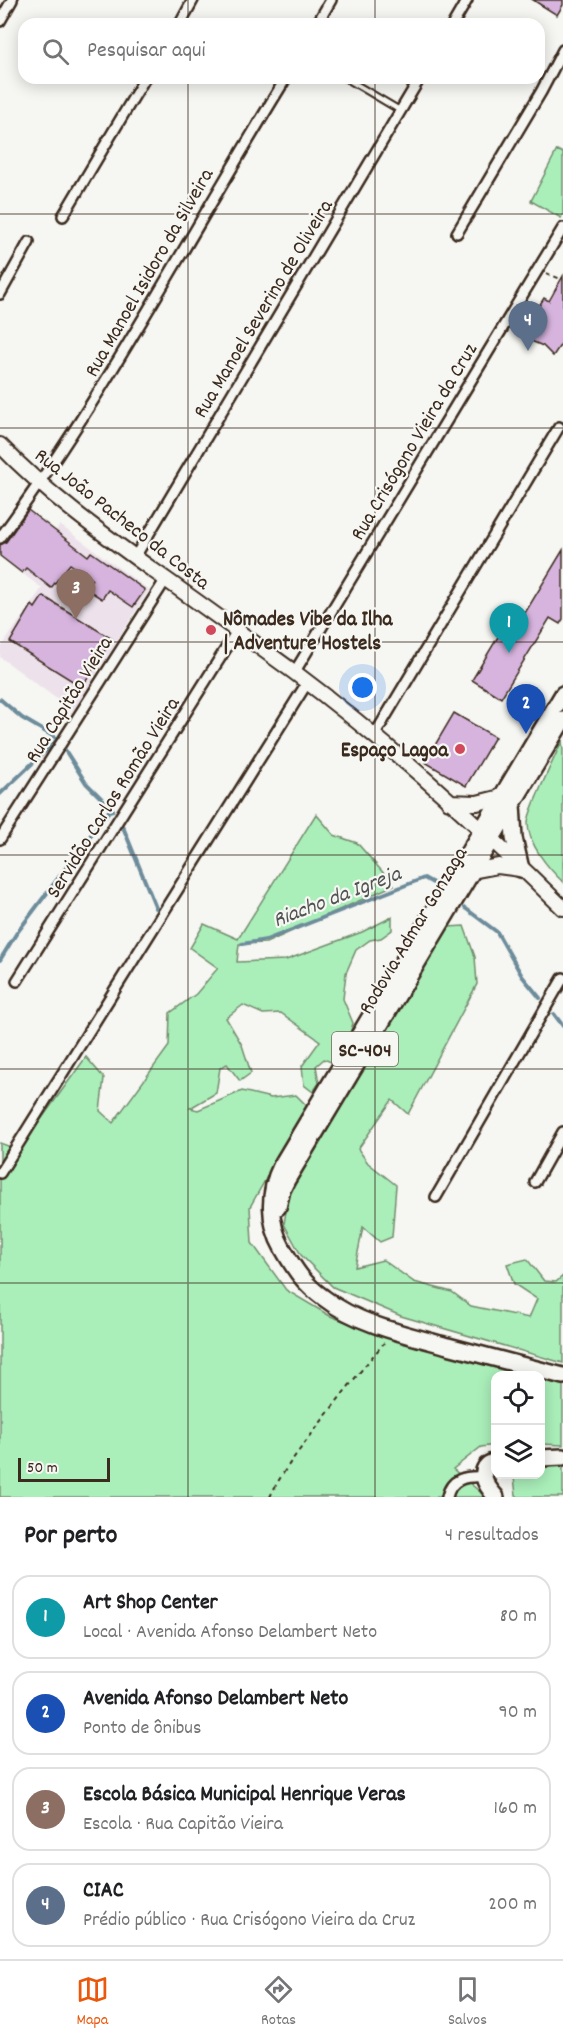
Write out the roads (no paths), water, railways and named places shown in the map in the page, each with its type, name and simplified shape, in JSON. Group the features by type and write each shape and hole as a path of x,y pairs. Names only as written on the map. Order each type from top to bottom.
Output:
{"main road":[{"path":"521,869 506,801 563,694"},
{"path":"485,835 563,720"},
{"name":"Rodovia Admar Gonzaga","path":"276,1234 279,1201 287,1180 472,871 485,835"},
{"name":"Rodovia Admar Gonzaga","path":"485,835 281,1166 272,1193 272,1217 276,1234 294,1270 325,1299 346,1311 394,1331 563,1376"},
{"path":"545,1458 563,1457"},
{"path":"491,1462 484,1469 483,1477 488,1488 496,1497"}],"street":[{"path":"0,21 12,0"},
{"path":"183,18 193,0"},
{"path":"320,18 331,0"},
{"path":"456,18 467,0"},
{"path":"457,233 541,92 563,50"},
{"path":"63,216 142,84"},
{"name":"Rua Manoel Isidoro da Silveira","path":"0,538 69,440 282,84"},
{"name":"Rua Manoel Severino de Oliveira","path":"135,557 417,84"},
{"name":"Rua Crisógono Vieira da Cruz","path":"294,673 563,228"},
{"path":"0,294 29,242"},
{"path":"374,736 559,428"},
{"name":"Rua João Pacheco da Costa","path":"0,445 40,484 135,557 307,682 374,736 563,908"},
{"name":"Rua Capitão Vieira","path":"0,839 166,579"},
{"name":"Servidão Carlos Romão Vieira","path":"17,981 237,631"},
{"path":"0,1173 307,682"},
{"path":"449,802 506,801"},
{"path":"472,871 498,866 521,869"},
{"path":"436,1197 563,978"},
{"path":"535,1182 563,1132"},
{"path":"447,1497 449,1488 457,1481 468,1476 483,1477"}],"lane":[{"path":"355,84 401,111"}],"waterway":[{"path":"0,699 22,718 58,739 86,783 113,810 109,811 16,934 0,960"},
{"path":"0,794 58,739"},
{"name":"Riacho da Igreja","path":"123,827 156,908"},
{"name":"Riacho da Igreja","path":"242,944 266,940 424,878 440,887"},
{"name":"Riacho da Igreja","path":"465,908 497,932 522,976 540,998"},
{"name":"Riacho da Igreja","path":"554,1014 563,1026"}],"place":[{"name":"CIAC","path":"528,351"},
{"name":"Escola Básica Municipal Henrique Veras","path":"76,619"},
{"name":"Nômades Vibe da Ilha | Adventure Hostels","path":"211,630"},
{"name":"Art Shop Center","path":"509,653"},
{"name":"Avenida Afonso Delambert Neto","path":"526,734"},
{"name":"Espaço Lagoa","path":"460,749"}]}
